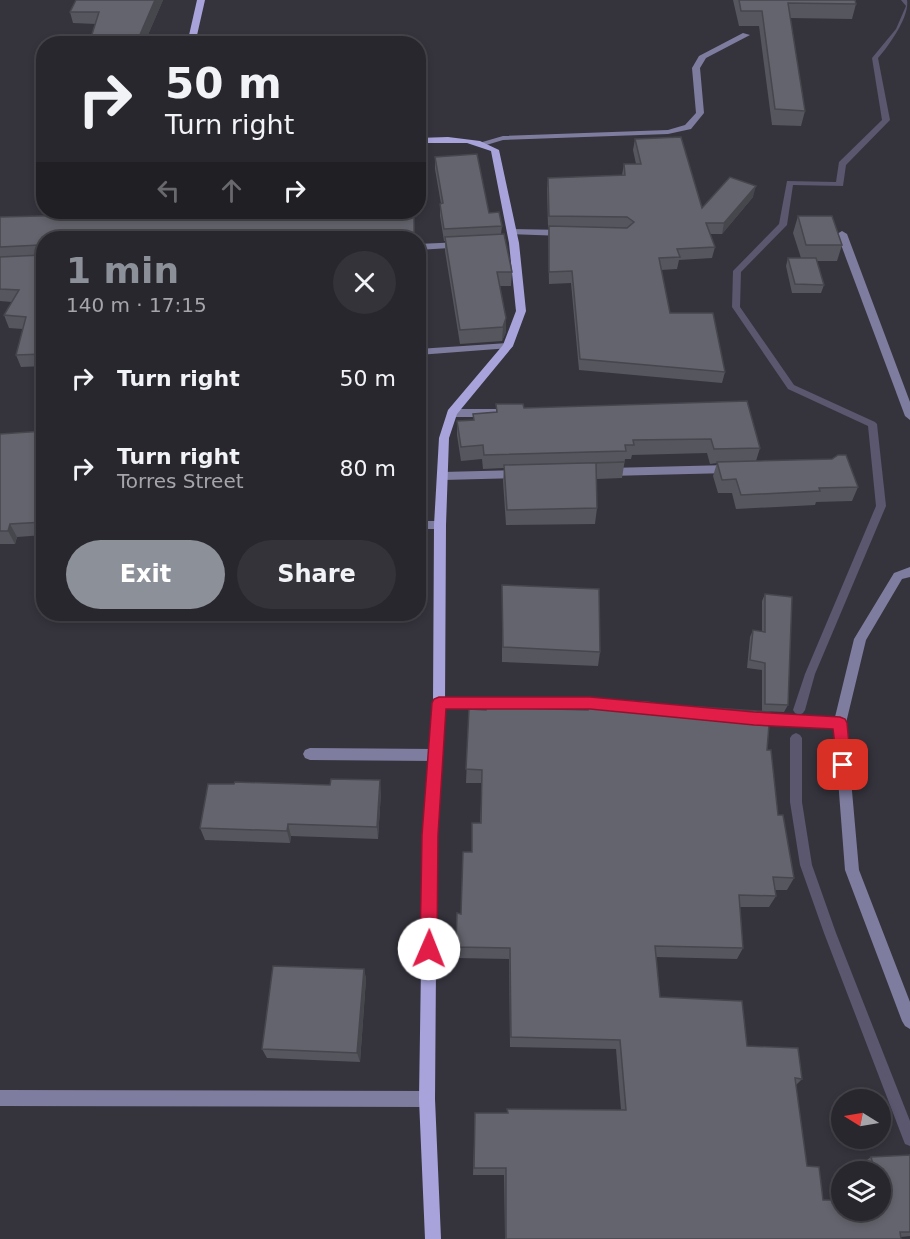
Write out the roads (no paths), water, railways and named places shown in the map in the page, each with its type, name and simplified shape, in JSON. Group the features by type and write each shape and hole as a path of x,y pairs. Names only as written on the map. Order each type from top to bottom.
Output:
{"street":[{"path":"193,36 201,0"},
{"path":"483,143 503,138 668,132 688,127 700,113 696,68 703,57 746,35"},
{"path":"426,141 466,139 483,143 495,150 521,311 508,346 452,413 444,438 439,703 430,835 427,1099 433,1239"},
{"path":"509,239 579,233"},
{"path":"842,234 910,416"},
{"path":"426,247 478,245"},
{"path":"426,351 508,346"},
{"path":"452,413 509,413"},
{"path":"594,472 746,469"},
{"path":"443,476 536,474"},
{"path":"426,525 441,525"},
{"path":"910,572 898,576 860,639 840,723 852,870 910,1021"},
{"path":"439,703 590,703 665,709"},
{"path":"743,717 840,723"},
{"path":"309,754 434,755"},
{"path":"0,1098 427,1099"}],"waterway":[{"path":"799,710 810,674 881,506 872,424 791,387 736,307 737,271 783,225 790,183 840,184 842,164 886,120 875,58 899,29 909,6 904,0"},
{"path":"796,738 796,802 806,865 910,1139"}]}
